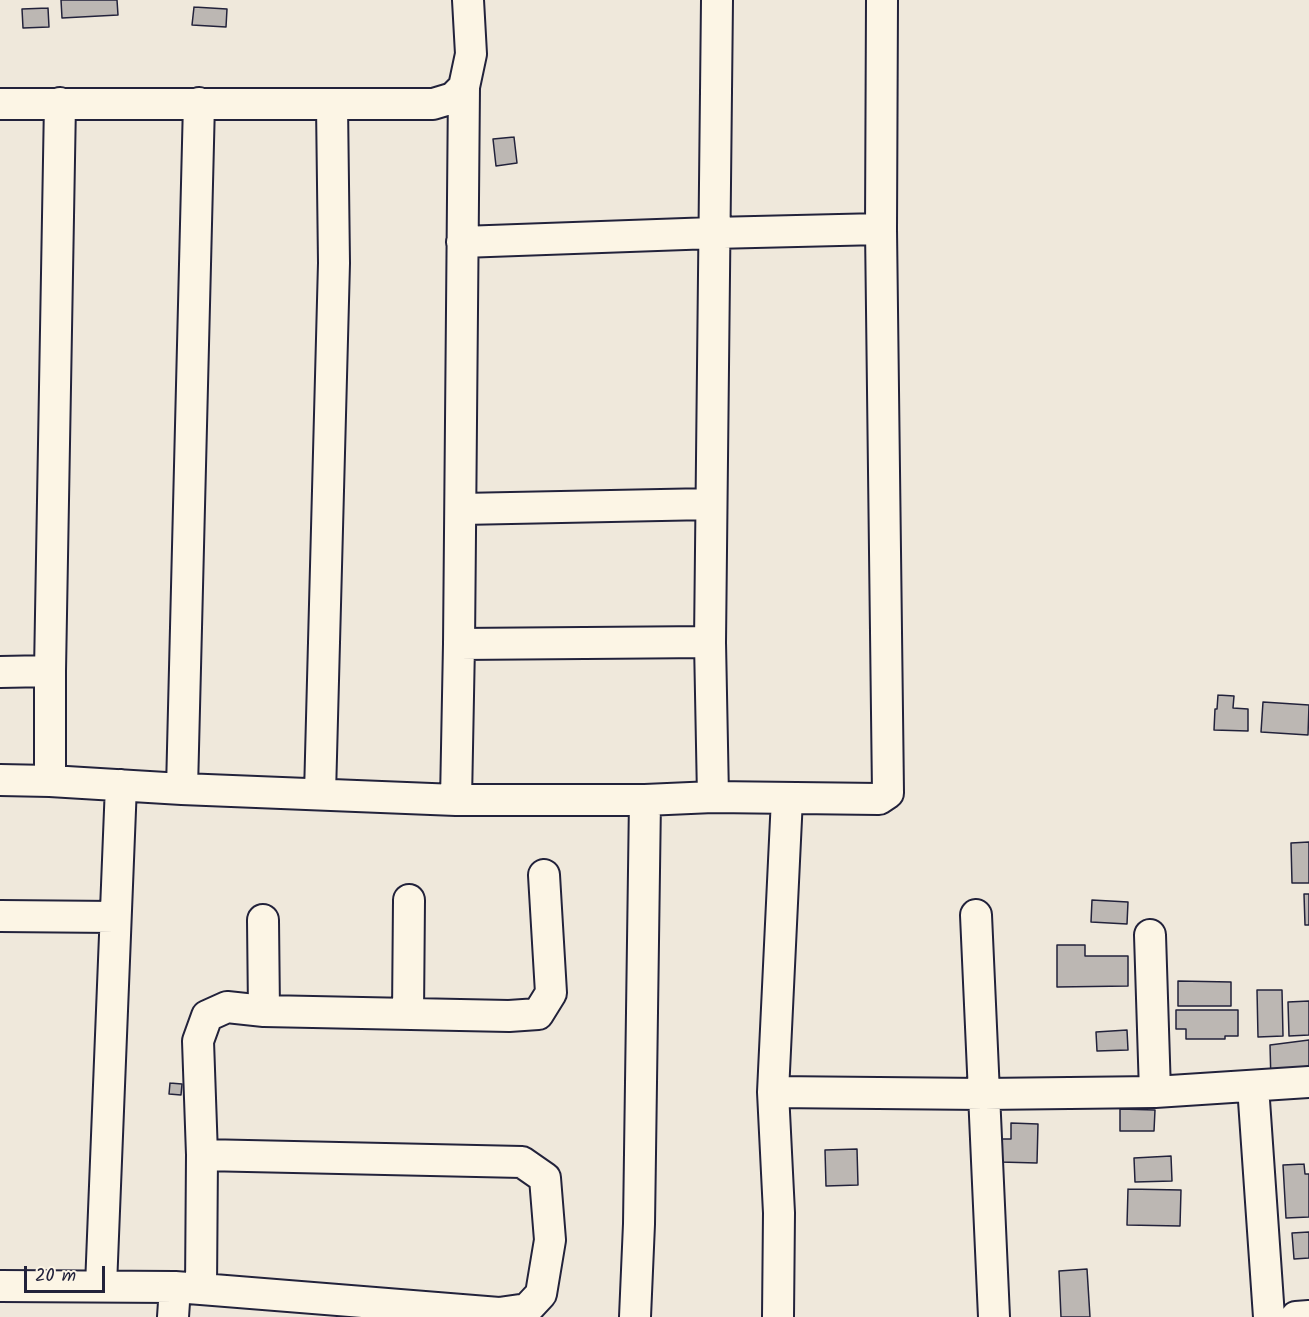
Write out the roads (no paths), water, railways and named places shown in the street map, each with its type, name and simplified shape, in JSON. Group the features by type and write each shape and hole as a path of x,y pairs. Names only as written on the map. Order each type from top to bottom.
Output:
{"street":[{"path":"456,800 464,87 471,54 468,0"},
{"path":"713,796 710,642 717,0"},
{"path":"0,780 456,800 645,800 713,796 879,799 888,793 881,229 882,0"},
{"path":"0,104 433,104 453,98 464,87"},
{"path":"50,781 60,103"},
{"path":"182,789 200,103"},
{"path":"320,795 334,264 332,105"},
{"path":"462,242 881,229"},
{"path":"460,509 711,504"},
{"path":"459,644 710,642"},
{"path":"0,672 50,671"},
{"path":"102,1286 121,785"},
{"path":"778,1317 779,1213 773,1092 787,798"},
{"path":"635,1317 639,1224 645,800"},
{"path":"173,1317 188,1288 202,1155 198,1041 207,1016 227,1007 264,1011 509,1016 538,1014 551,993 544,875"},
{"path":"408,1014 409,900"},
{"path":"976,915 994,1317"},
{"path":"0,916 116,917"},
{"path":"263,920 264,1011"},
{"path":"1150,935 1155,1092"},
{"path":"773,1092 984,1094 1155,1092 1309,1082"},
{"path":"1253,1086 1269,1317"},
{"path":"0,1286 188,1288 499,1313 527,1309 541,1294 550,1240 545,1178 522,1162 202,1155"},
{"path":"1296,1317 1309,1316"}]}
